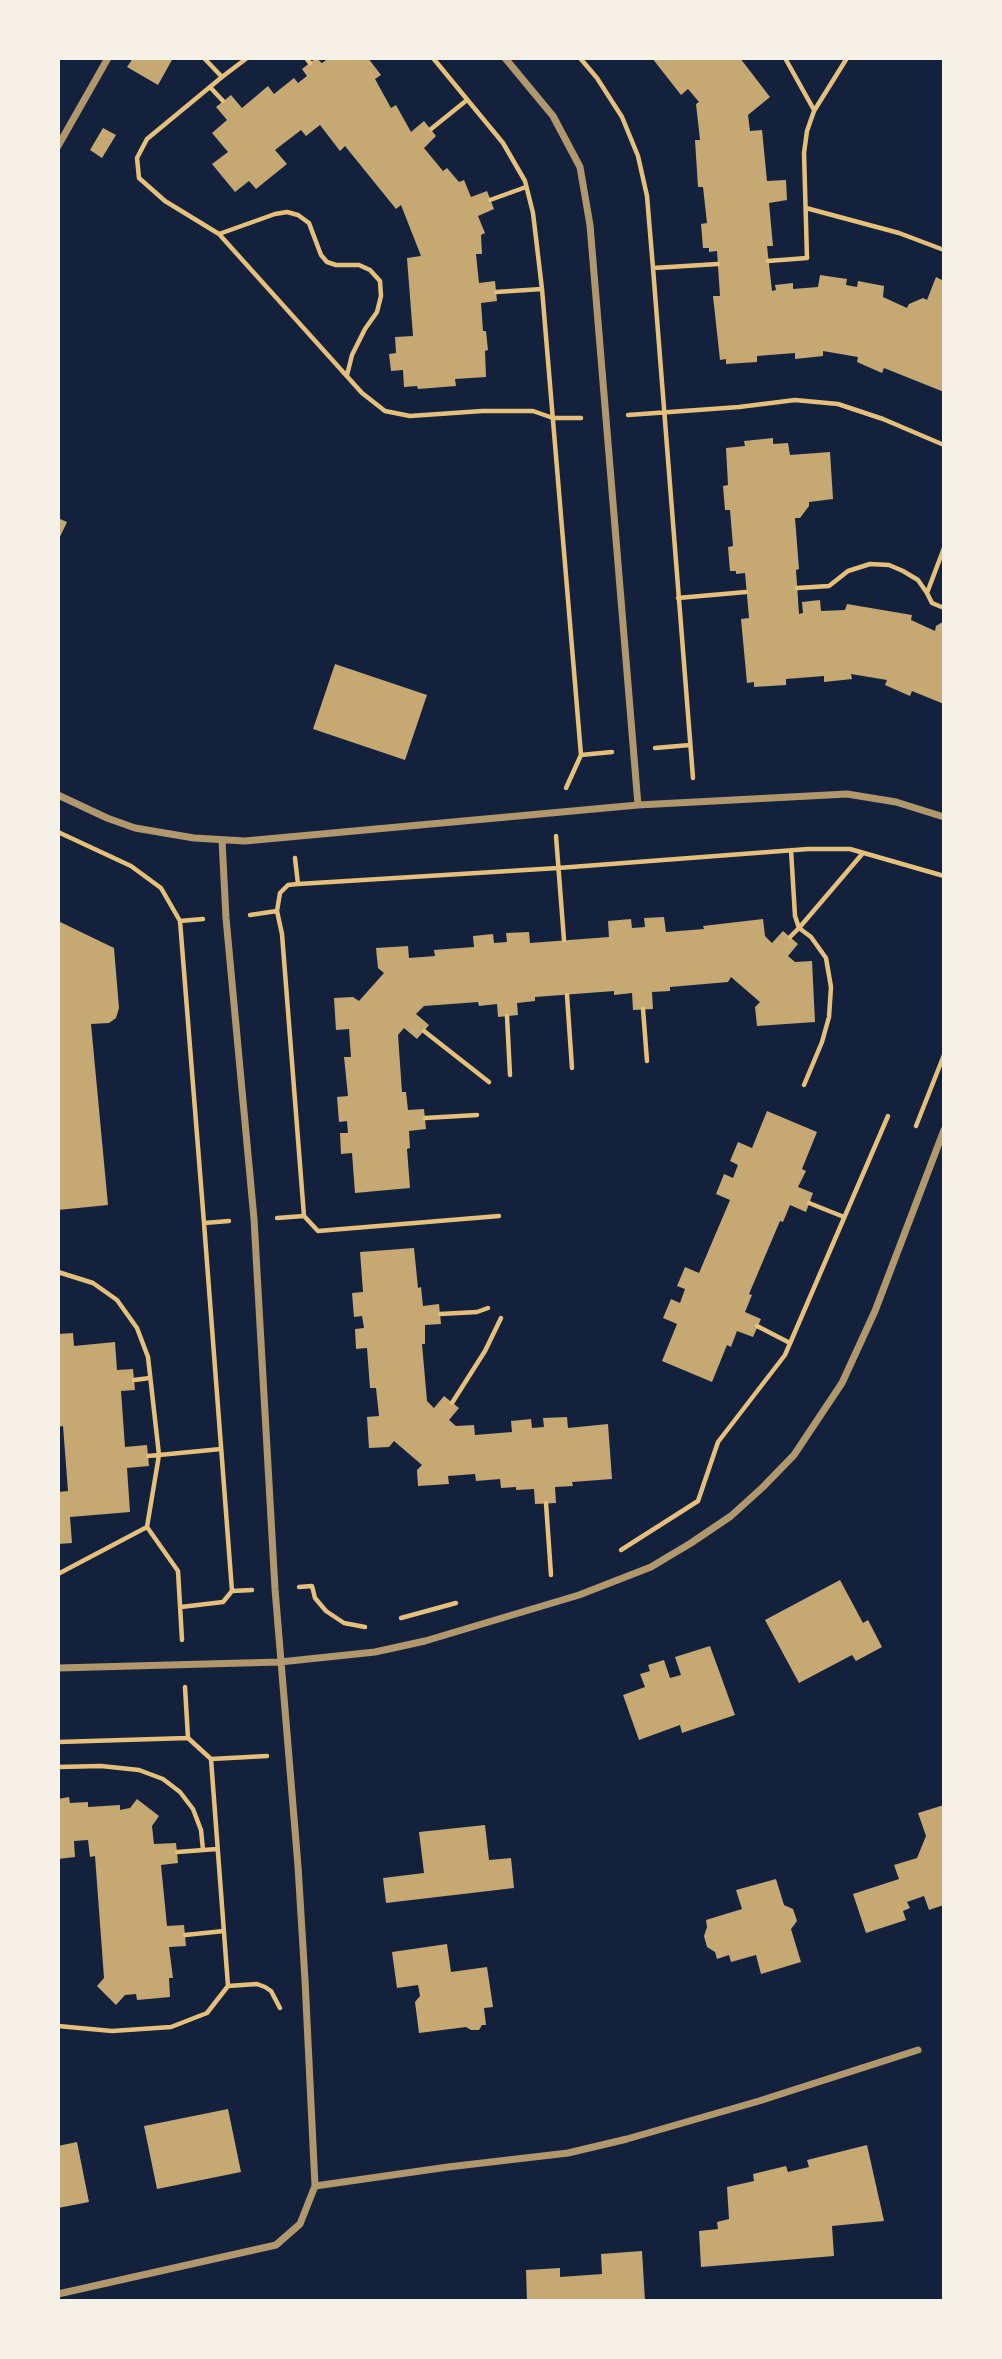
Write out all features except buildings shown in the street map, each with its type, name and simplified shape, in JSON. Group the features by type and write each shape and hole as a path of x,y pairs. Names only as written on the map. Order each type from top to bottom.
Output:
{"street":[{"path":"58,146 108,58"},
{"path":"505,58 553,116 580,167 590,225 638,805"},
{"path":"58,795 135,828 194,838 245,841 638,805 848,794 896,802 944,817"},
{"path":"58,2294 276,2245 300,2224 315,2186 300,1891 275,1589 254,1219 226,918 222,839"},
{"path":"58,1668 280,1662 375,1652 425,1641 579,1595 651,1567 691,1543 731,1516 794,1455 842,1383 875,1311 944,1130"},
{"path":"315,2186 568,2153 759,2101 918,2050"}],"path":[{"path":"204,58 222,77"},
{"path":"247,58 147,139 136,158 139,178 164,201 219,234 362,393 385,411 410,416 533,411 566,420 795,400 838,404 883,419 944,445"},
{"path":"433,58 503,144 525,181 533,213 542,289 581,755 690,745"},
{"path":"580,58 597,78 622,117 638,156 647,195 695,802"},
{"path":"785,58 814,111"},
{"path":"768,261 807,258 804,153 807,131 814,111 848,58"},
{"path":"211,87 223,101"},
{"path":"431,129 467,100"},
{"path":"490,200 526,187"},
{"path":"806,208 899,233 944,250"},
{"path":"219,234 275,214 287,212 298,215 309,223 321,255 327,262 359,265 370,270 380,281 381,296 377,312 352,355 347,376"},
{"path":"653,268 718,264"},
{"path":"496,292 542,289"},
{"path":"927,593 944,548"},
{"path":"797,588 828,586 848,571 870,564 889,565 918,580 932,603 944,608"},
{"path":"678,598 746,592"},
{"path":"555,813 564,940"},
{"path":"292,838 298,884"},
{"path":"304,1216 282,934 276,911 280,893 288,885 791,850 850,849 944,876"},
{"path":"791,850 795,916 799,928 811,937 826,958 831,987 826,1030 804,1085"},
{"path":"790,937 863,853"},
{"path":"180,921 276,911"},
{"path":"567,995 572,1068"},
{"path":"643,1009 646,1061"},
{"path":"507,1016 510,1075"},
{"path":"424,1031 489,1082"},
{"path":"916,1126 944,1055"},
{"path":"425,1118 477,1115"},
{"path":"616,1553 698,1501 718,1442 785,1355 888,1116"},
{"path":"809,1203 844,1217"},
{"path":"181,1607 223,1602 232,1591 204,1223"},
{"path":"58,1272 93,1283 117,1300 136,1328 148,1357 159,1455 147,1527 178,1571 188,1738 211,1759 228,1986 206,2013 171,2027 112,2031 58,2026"},
{"path":"440,1314 477,1312 488,1308"},
{"path":"452,1403 485,1351 501,1318"},
{"path":"757,1326 790,1343"},
{"path":"134,1380 150,1378"},
{"path":"148,1456 221,1449"},
{"path":"542,1579 551,1575 546,1503"},
{"path":"58,1574 147,1527"},
{"path":"232,1591 312,1586 315,1598 326,1611 344,1623 368,1627"},
{"path":"393,1620 469,1600"},
{"path":"58,1742 188,1738"},
{"path":"211,1759 236,1757"},
{"path":"58,1767 101,1766 139,1770 163,1779 180,1792 193,1809 201,1830 203,1850"},
{"path":"177,1852 216,1849"},
{"path":"185,1935 224,1931"},
{"path":"228,1986 257,1984"}]}
